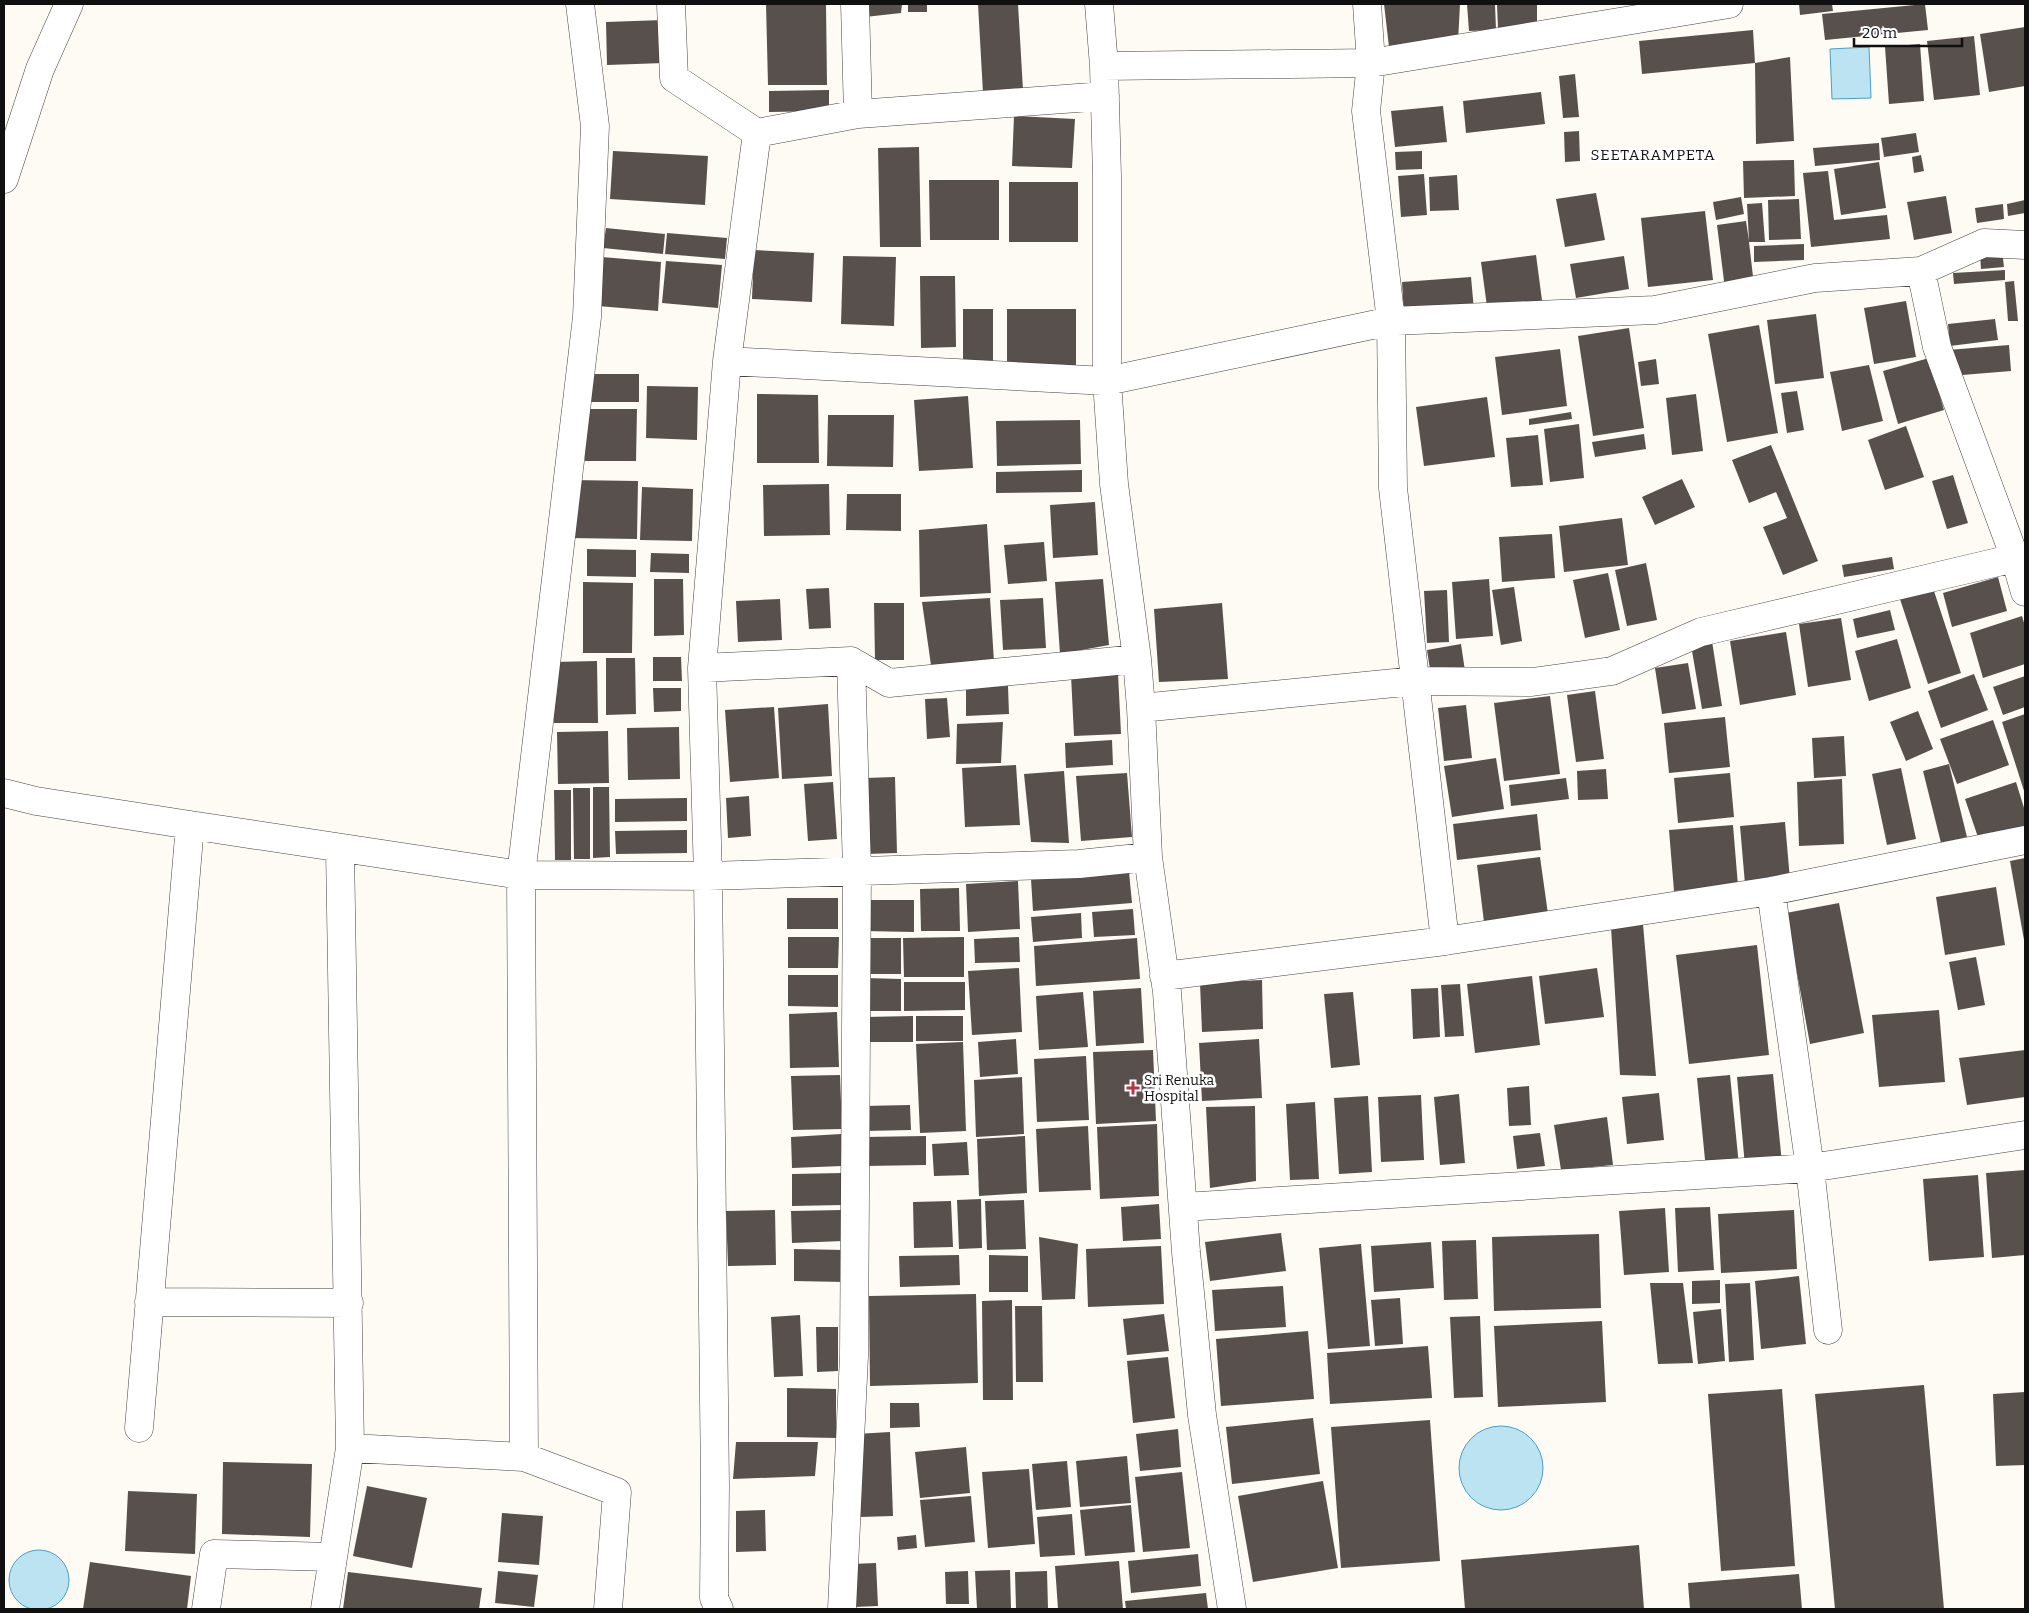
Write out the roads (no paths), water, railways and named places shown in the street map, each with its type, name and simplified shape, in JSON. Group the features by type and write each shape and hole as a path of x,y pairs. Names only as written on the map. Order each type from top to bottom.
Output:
{"street":[{"path":"4,179 40,69 69,4"},
{"path":"524,1457 521,875 587,316 595,126 580,4"},
{"path":"671,4 674,78 757,133 858,114 1105,96"},
{"path":"855,4 858,114"},
{"path":"1099,4 1105,96 1107,381 1114,484 1137,659 1148,857 1164,976 1173,1067 1182,1207 1202,1416 1232,1609"},
{"path":"1367,4 1370,64 1366,110 1390,321 1393,488 1445,941"},
{"path":"1104,66 1370,64 1729,4"},
{"path":"719,1609 714,1598 715,1466 708,876 702,668 726,361 757,133"},
{"path":"726,361 1107,381 1390,321 1654,310 1815,278 1921,271 1984,243 2025,245"},
{"path":"1921,271 1937,347 2025,592"},
{"path":"1141,708 1415,681 1532,682 1612,671 1701,632 2014,558"},
{"path":"702,668 851,661 889,683 1137,659"},
{"path":"842,1609 854,1356 857,870 851,661"},
{"path":"4,792 36,801 340,849 521,875 708,876 1079,864 1148,857"},
{"path":"139,1428 190,825"},
{"path":"1164,976 1445,941 1771,891 2025,840"},
{"path":"325,1609 350,1448 340,849"},
{"path":"1771,891 1810,1168 1828,1330"},
{"path":"1182,1207 1810,1168 2025,1135"},
{"path":"150,1302 349,1303"},
{"path":"350,1448 524,1457 617,1492 608,1609"},
{"path":"206,1609 214,1554 333,1557"}],"water":[{"path":"1869,47 1871,98 1832,99 1830,49"},
{"path":"1493,1426 1509,1426 1525,1433 1536,1444 1543,1460 1540,1484 1531,1498 1525,1503 1509,1510 1493,1510 1477,1503 1466,1492 1459,1476 1459,1460 1466,1444 1477,1433"},
{"path":"33,1550 45,1550 56,1555 64,1563 69,1574 67,1592 56,1605 45,1610 33,1610 22,1605 14,1597 9,1586 9,1574 14,1563 22,1555"}],"place":[{"name":"Sri Renuka Hospital","path":"1133,1088"}],"district":[{"name":"SEETARAMPETA","path":"1653,155"}]}
